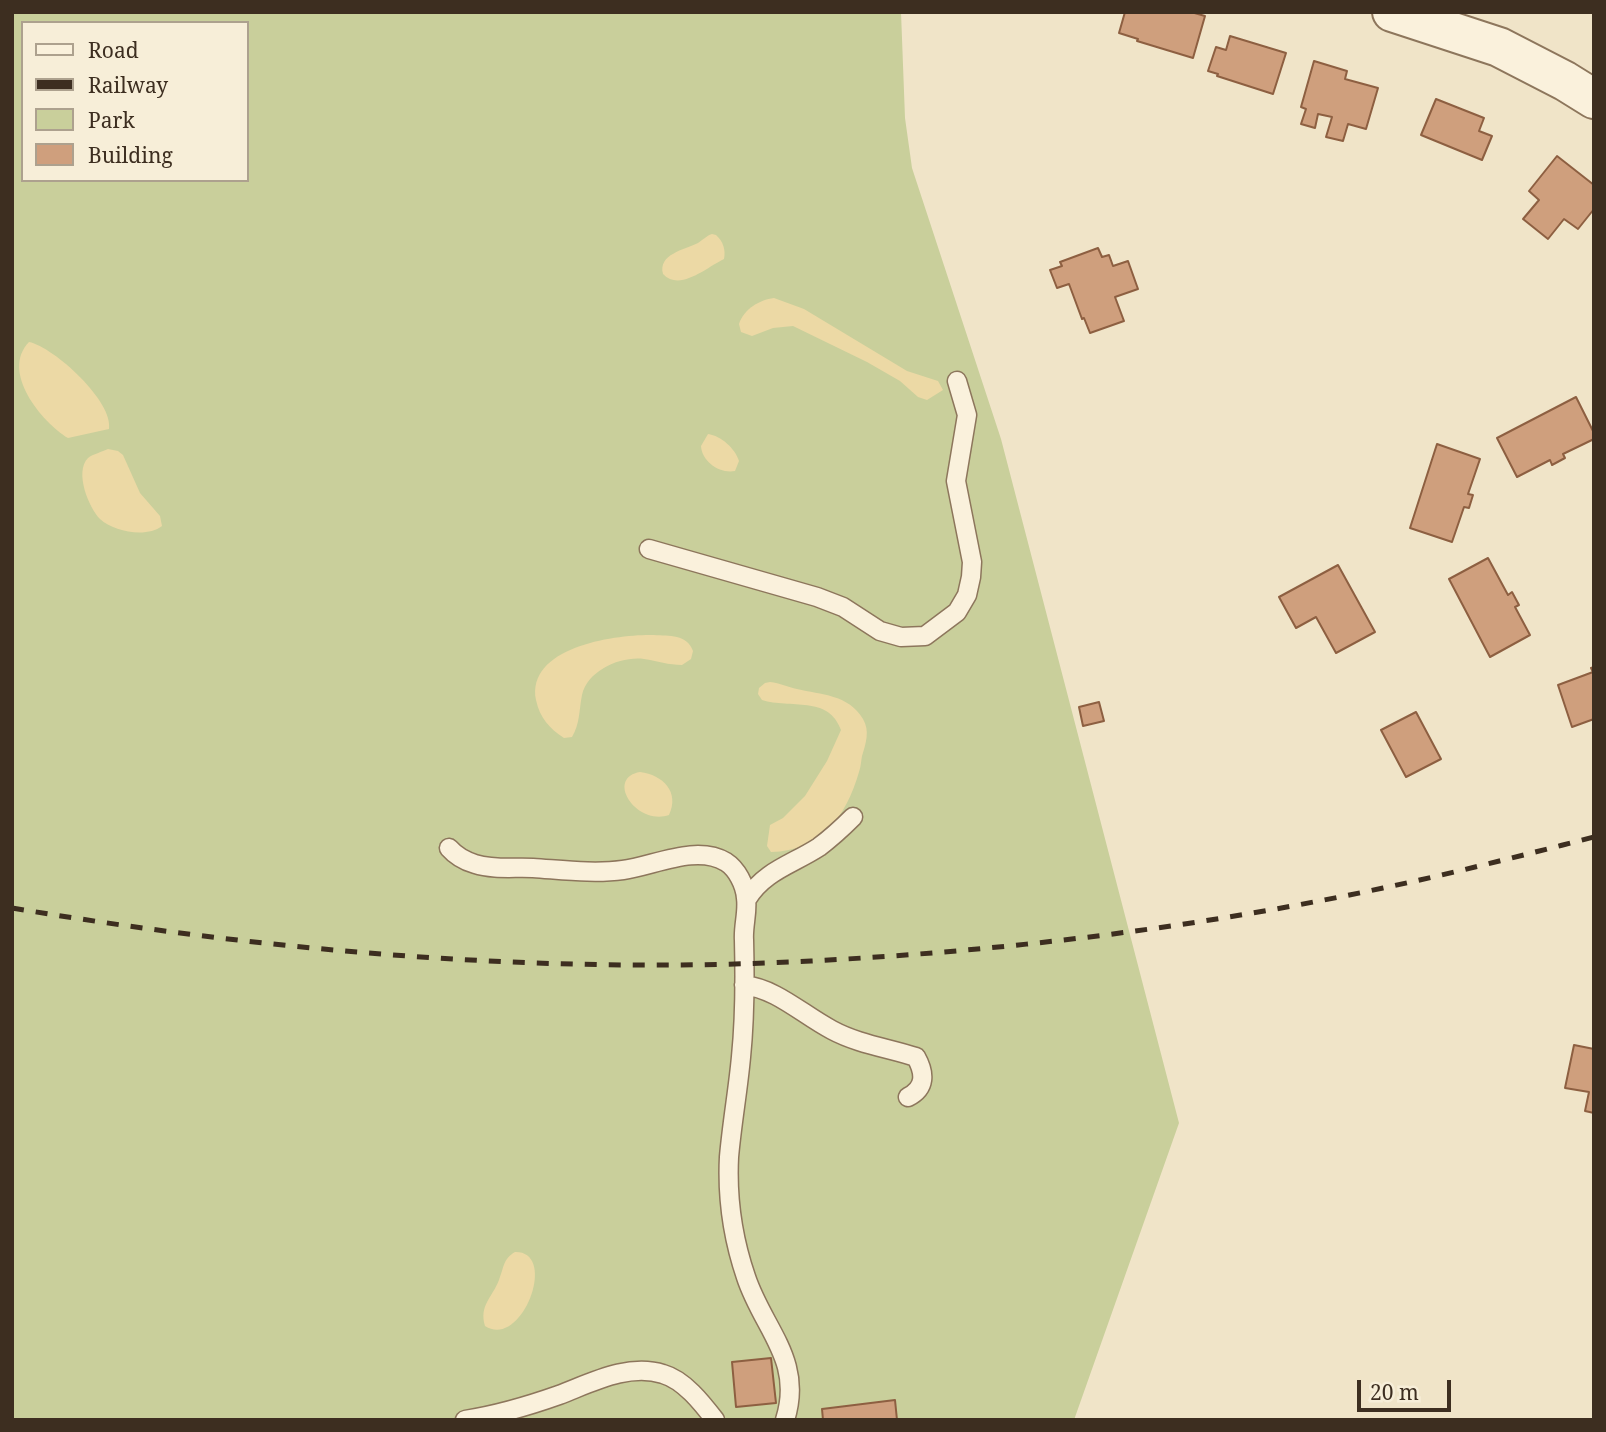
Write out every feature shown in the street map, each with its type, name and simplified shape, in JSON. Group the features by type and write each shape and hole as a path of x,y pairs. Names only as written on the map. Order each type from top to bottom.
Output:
{"street":[{"path":"1392,12 1499,47 1565,80 1594,99"}],"lane":[{"path":"649,549 817,597 843,607 880,631 901,637 925,636 957,612 967,594 971,577 969,545 957,498 956,481 967,415 957,381"},
{"path":"747,899 758,883 817,848 853,817"},
{"path":"449,848 459,857 477,865 509,869 621,871 677,858 705,855 734,869 744,886 747,899 741,1057 729,1157 730,1200 736,1241 746,1279 790,1371 790,1396 785,1420"},
{"path":"744,985 755,986 771,993 847,1037 916,1057 924,1077 916,1093 908,1097"},
{"path":"465,1420 510,1411 609,1376 648,1371 665,1374 678,1381 715,1420"}],"green space":[{"path":"12,12 901,12 905,118 912,168 1001,439 1179,1123 1074,1420 12,1420"}],"sand":[{"path":"712,234 722,243 724,259 685,279 670,279 663,274 662,267 668,257"},
{"path":"774,298 804,309 907,371 938,381 943,390 927,400 918,397 900,381 867,362 793,326 773,328 752,336 741,332 739,324 748,310 758,303"},
{"path":"29,342 53,354 80,377 102,405 108,418 109,429 68,438 47,420 28,395 22,381 19,367 21,354"},
{"path":"708,434 731,447 739,461 735,471 723,471 708,462 701,446"},
{"path":"108,449 123,455 140,493 160,516 162,526 156,530 122,530 106,524 96,514 85,490 82,472 88,458"},
{"path":"654,635 677,637 686,641 693,651 691,659 682,665 644,659 616,662 598,672 585,686 578,722 572,737 564,738 546,722 536,700 537,682 545,667 559,655 598,641"},
{"path":"770,682 842,700 857,711 863,719 867,733 854,788 839,817 817,838 804,845 771,852 767,846 770,825 783,818 805,796 827,761 841,730 828,712 818,708 762,700 758,694 759,688"},
{"path":"640,772 656,777 667,786 672,799 669,815 657,817 646,814 629,800 625,783 630,776"},
{"path":"515,1252 528,1256 534,1267 535,1281 530,1298 522,1313 511,1324 499,1330 485,1326 485,1307 506,1261"}],"building":[{"path":"1125,12 1191,12 1205,16 1193,58 1119,33"},
{"path":"1230,36 1286,53 1273,94 1208,71 1216,47 1226,50"},
{"path":"1314,61 1347,71 1345,79 1378,88 1366,129 1348,124 1343,141 1326,137 1332,117 1318,114 1315,128 1301,124 1306,109 1301,107"},
{"path":"1436,99 1484,118 1479,131 1492,136 1482,160 1421,135"},
{"path":"1557,156 1594,185 1594,209 1578,229 1564,219 1548,239 1523,219 1539,200 1529,191"},
{"path":"1098,248 1102,257 1109,255 1113,266 1128,261 1138,289 1115,297 1124,321 1090,333 1069,284 1057,288 1050,270 1062,266 1060,262"},
{"path":"1576,397 1594,433 1594,439 1563,454 1565,458 1552,465 1550,460 1517,477 1497,438"},
{"path":"1437,444 1480,459 1468,494 1473,495 1469,508 1464,507 1452,542 1410,528"},
{"path":"1488,558 1508,595 1512,592 1519,605 1515,607 1530,635 1490,657 1449,579"},
{"path":"1338,565 1375,632 1336,653 1316,617 1296,628 1279,597"},
{"path":"1594,667 1594,719 1572,727 1558,685 1593,672 1591,668"},
{"path":"1099,702 1104,721 1083,726 1079,707"},
{"path":"1416,712 1441,759 1406,777 1381,730"},
{"path":"1574,1045 1594,1049 1594,1113 1585,1111 1589,1092 1565,1088"},
{"path":"771,1358 776,1403 736,1407 732,1362"},
{"path":"895,1400 897,1420 823,1420 822,1409"}],"railway":[{"path":"12,908 210,937 410,956 611,965 811,961 1027,944 1242,915 1410,882 1594,837"}]}
